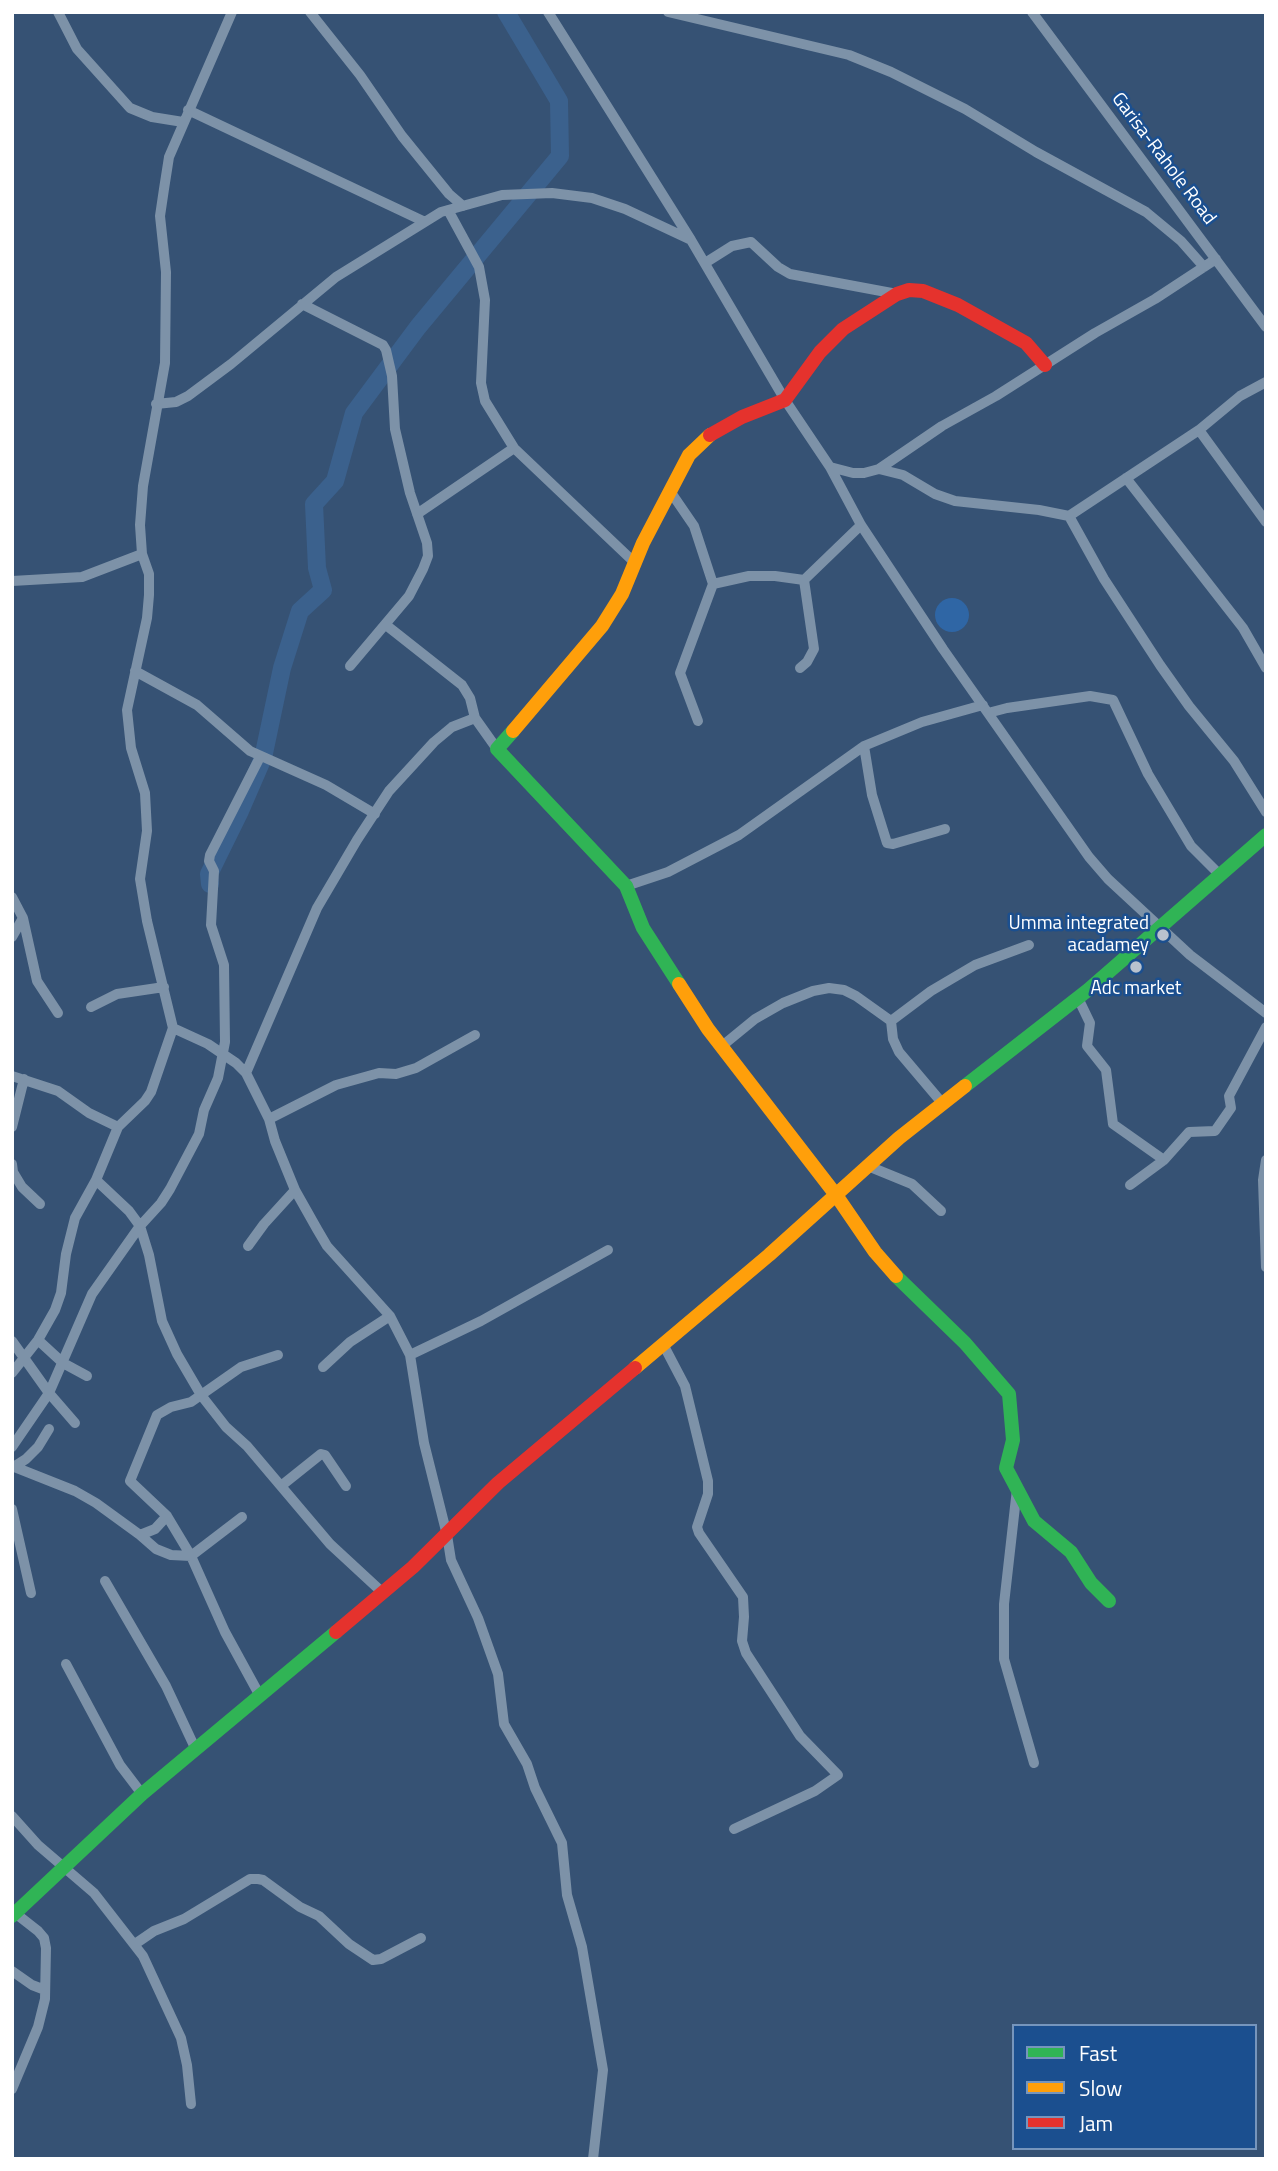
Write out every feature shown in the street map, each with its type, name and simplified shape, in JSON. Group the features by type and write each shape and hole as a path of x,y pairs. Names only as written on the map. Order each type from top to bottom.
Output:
{"street":[{"path":"58,12 82,55 131,108 152,117 183,121"},
{"path":"12,1373 38,1340 55,1310 61,1293 67,1246 75,1218 96,1180 118,1127 151,1093 173,1028 140,879 147,831 145,793 131,748 127,710 147,618 149,595 149,574 142,554 140,525 143,486 164,363 166,272 160,216 169,157 232,12"},
{"path":"310,12 360,75 402,136 449,194 463,206"},
{"path":"548,12 691,240 785,400 830,467 862,525 943,649 1088,857 1190,955 1266,1013"},
{"path":"668,12 817,46 849,55 891,72 965,109 1035,152 1146,212 1181,241 1204,267"},
{"name":"Garisa-Rahole Road","path":"1032,12 1266,327"},
{"path":"188,110 424,221"},
{"path":"156,404 176,402 188,396 336,277 424,221 447,210 502,195 552,193 592,198 625,209 691,240"},
{"path":"447,210 479,267 485,300 481,383 485,401 514,448 635,563"},
{"path":"705,263 732,246 751,242 778,267 790,274 897,294"},
{"path":"830,467 853,473 879,469 942,426 1216,259"},
{"path":"497,749 602,626 622,594 689,455 713,432 741,417 785,400 831,339 897,294 909,290 923,291 958,305 1026,343 1045,365"},
{"path":"302,304 383,345 386,350 392,376 395,429 410,493 427,543 428,556 409,596 350,666"},
{"path":"879,469 903,475 935,494 955,501 1040,510 1069,516 1199,430 1229,404 1266,382"},
{"path":"1199,430 1266,522"},
{"path":"417,514 514,448"},
{"path":"1126,478 1242,628 1266,668"},
{"path":"670,491 694,526 713,584 680,673 698,721"},
{"path":"1069,516 1104,579 1160,666 1234,761 1266,812"},
{"path":"804,580 862,525"},
{"path":"12,581 82,577 142,554"},
{"path":"713,584 749,576 804,580"},
{"path":"800,668 814,649 804,580"},
{"path":"386,625 462,685 470,698 475,718 497,749 625,886 643,928 722,1046 836,1195 875,1252 965,1343 1009,1394 1013,1440 1006,1468 1034,1521 1071,1552 1091,1583 1110,1601"},
{"path":"135,671 197,705 239,743 260,757 326,785 374,814"},
{"path":"625,886 668,872 739,835 863,746 922,722 986,709 1090,696 1113,700 1148,775 1191,846 1220,875"},
{"path":"246,1073 317,908 374,814 389,791 434,742 452,727 475,718"},
{"path":"863,746 872,795 887,842 893,844 945,829"},
{"path":"12,1447 49,1393 92,1294 140,1226 161,1203 194,1145 204,1110 218,1078 226,1042 224,965 211,925 214,871 209,862 210,855 260,757"},
{"path":"12,2090 38,2027 45,2000 46,1948 44,1938 38,1931 14,1915 142,1794 383,1593 447,1535 498,1483 769,1255 943,1104 1078,998 1266,835"},
{"path":"12,897 23,918 37,981 58,1013"},
{"path":"12,937 23,918"},
{"path":"891,1021 930,990 975,965 1029,945"},
{"path":"91,1007 131,990 164,987"},
{"path":"722,1046 755,1019 783,1003 813,991 829,988 844,990 891,1021 893,1040 899,1052 943,1104"},
{"path":"1078,998 1090,1023 1087,1046 1106,1070 1113,1124 1164,1160"},
{"path":"1130,1185 1164,1160 1189,1132 1215,1131 1231,1108 1229,1096 1266,1027"},
{"path":"173,1028 208,1044 246,1073 269,1119 295,1190 327,1246 390,1316 410,1354 424,1443 447,1535 450,1560 478,1618 498,1674 504,1724 527,1764 535,1788 562,1843 568,1895 582,1947 603,2070 593,2159"},
{"path":"269,1119 336,1085 379,1073 396,1074 416,1068 475,1035"},
{"path":"12,1076 58,1091 89,1113 118,1127"},
{"path":"12,1127 24,1079"},
{"path":"1266,1160 1263,1180 1266,1267"},
{"path":"12,1164 13,1172 22,1187 40,1204"},
{"path":"869,1166 912,1184 941,1211"},
{"path":"96,1180 129,1211 140,1226 162,1321 177,1354 201,1395 330,1544 383,1593"},
{"path":"248,1246 295,1190"},
{"path":"410,1354 481,1321 608,1250"},
{"path":"323,1367 350,1342 390,1316"},
{"path":"38,1340 62,1363 87,1376"},
{"path":"12,1341 49,1393 75,1423"},
{"path":"663,1344 685,1387 708,1481 708,1494 698,1527 699,1533 743,1597 742,1642 746,1653 800,1736 838,1775 815,1791 734,1829"},
{"path":"260,1696 225,1632 191,1556 167,1516 130,1481 157,1415 164,1410 191,1402 240,1367 278,1355"},
{"path":"14,1466 38,1447 49,1429"},
{"path":"281,1486 321,1454 325,1455 346,1486"},
{"path":"14,1466 86,1497 156,1549 171,1555 191,1556 242,1517"},
{"path":"1017,1489 1004,1604 1004,1658 1034,1763"},
{"path":"12,1509 31,1592"},
{"path":"140,1535 155,1529 167,1516"},
{"path":"105,1581 166,1686 196,1750"},
{"path":"66,1664 120,1765 142,1794"},
{"path":"12,1816 38,1844 94,1894 135,1944 181,2038 191,2104"},
{"path":"135,1944 154,1931 184,1919 250,1879 263,1880 300,1907 318,1916 349,1944 373,1960 381,1959 421,1938"},
{"path":"12,1971 32,1985 45,1990"}],"shaded area":[{"path":"952,598 964,603 969,615 964,627 952,632 940,627 935,615 940,603"}],"waterway":[{"path":"210,884 209,874 263,758 282,668 300,611 323,590 317,568 314,504 335,481 354,413 418,327 560,156 559,101 506,12"}],"traffic: fast":[{"path":"513,731 497,749 626,886 643,928 679,984"},
{"path":"965,1086 1088,990 1266,835"},
{"path":"896,1276 965,1343 1009,1394 1013,1440 1006,1468 1034,1521 1071,1552 1091,1583 1109,1601"},
{"path":"12,1916 142,1794 336,1632"}],"traffic: slow":[{"path":"513,731 602,626 622,594 643,543 689,455 710,435"},
{"path":"679,984 708,1029 836,1195 875,1252 896,1276"},
{"path":"635,1368 769,1255 899,1138 965,1086"}],"traffic: jam":[{"path":"710,435 742,417 785,400 820,352 843,329 897,294 909,290 923,291 958,305 1026,343 1045,365"},
{"path":"336,1632 413,1567 498,1483 635,1368"}],"place":[{"name":"Umma integrated acadamey","path":"1163,935"},
{"name":"Adc market","path":"1136,967"}]}
